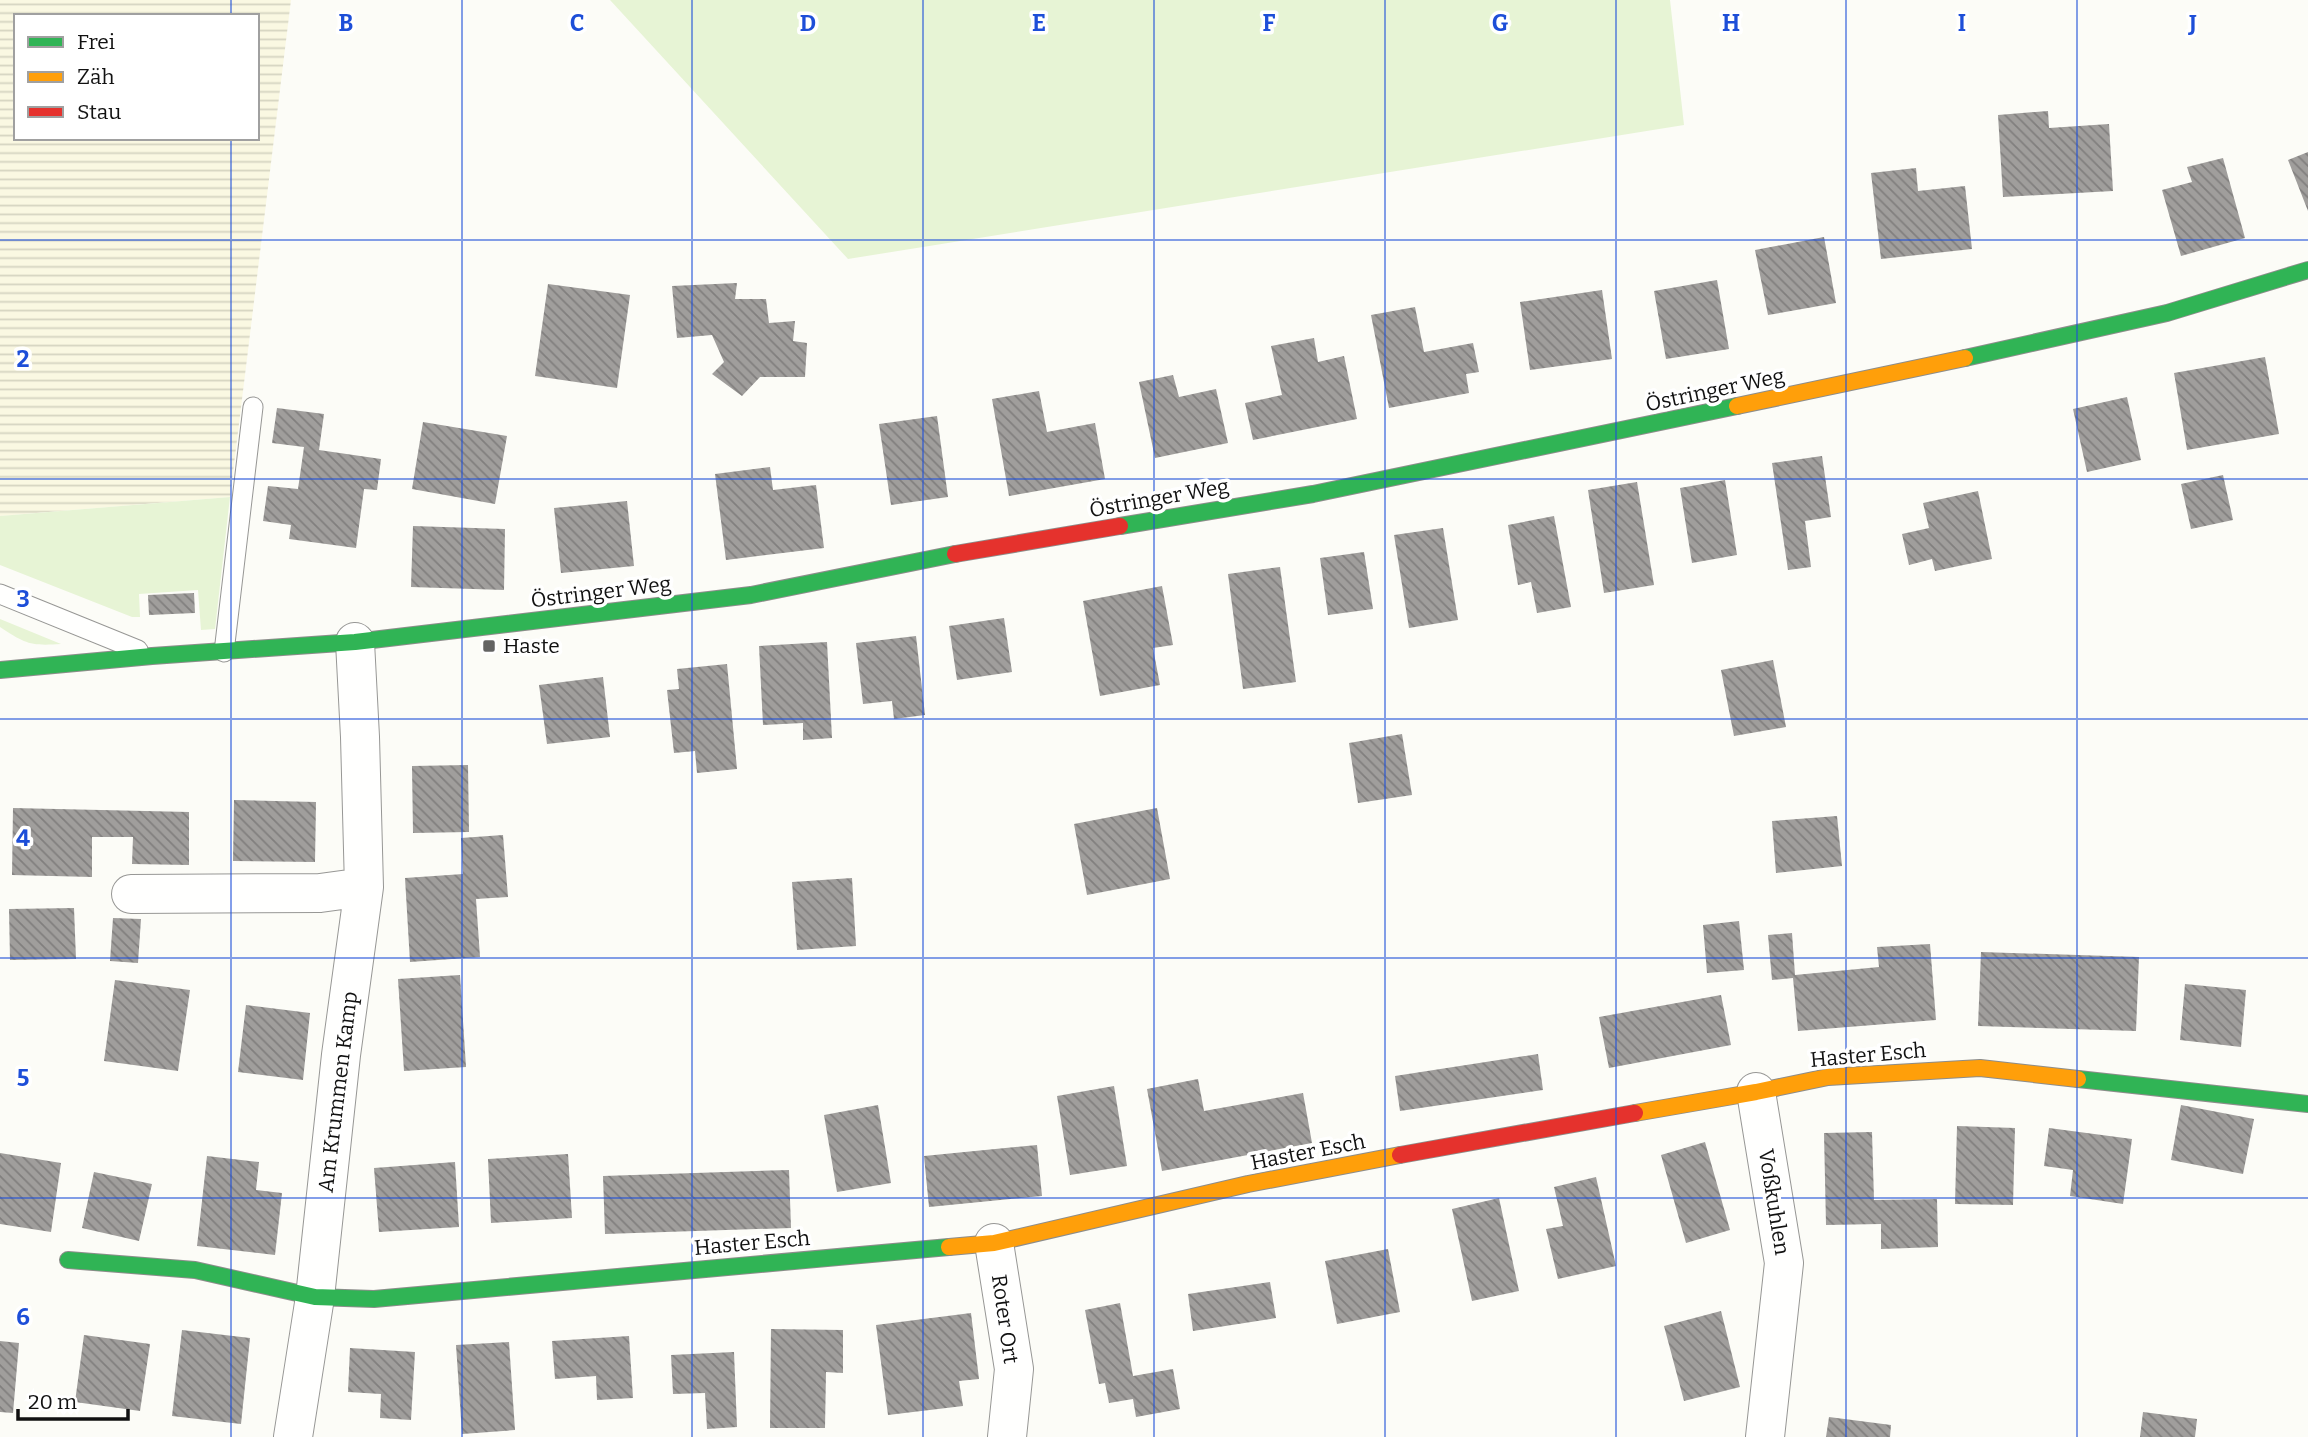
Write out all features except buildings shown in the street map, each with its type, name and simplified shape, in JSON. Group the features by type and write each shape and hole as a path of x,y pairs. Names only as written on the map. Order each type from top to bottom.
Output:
{"street":[{"name":"Östringer Weg","path":"0,670 355,642 751,595 986,548 1313,494 1880,377 2167,313 2308,270"},
{"name":"Am Krummen Kamp","path":"293,1437 315,1297 341,1055 364,887 355,642"},
{"path":"131,894 320,892 364,887"},
{"name":"Haster Esch","path":"315,1297 374,1299 994,1242 1248,1184 1828,1077 1980,1068 2308,1104"},
{"name":"Voßkuhlen","path":"1756,1092 1784,1263 1765,1437"},
{"name":"Roter Ort","path":"994,1242 1014,1368 1007,1437"},
{"path":"68,1260 195,1270 315,1297"}],"lane":[{"path":"224,652 253,407"},
{"path":"0,594 152,656"},
{"path":"0,648 27,667"}],"shaded area":[{"path":"0,0 291,0 230,497 0,516"}],"green space":[{"path":"610,0 1670,0 1684,125 848,259"},
{"path":"230,497 215,629 201,630 198,590 139,594 140,617 132,617 0,565 0,516"},
{"path":"0,619 61,644 42,645 23,640 0,627"}],"traffic: fast":[{"path":"1965,358 2167,313 2308,270"},
{"path":"1120,526 1313,494 1737,406"},
{"path":"0,670 355,642 751,595 955,554"},
{"path":"2078,1079 2308,1104"},
{"path":"68,1260 195,1270 315,1297 374,1299 949,1247"}],"traffic: slow":[{"path":"1737,406 1965,358"},
{"path":"1635,1113 1828,1077 1980,1068 2078,1079"},
{"path":"949,1247 994,1243 1248,1184 1400,1155"}],"traffic: jam":[{"path":"955,554 1120,526"},
{"path":"1400,1155 1635,1113"}],"place":[{"name":"Haste","path":"489,646"}]}
